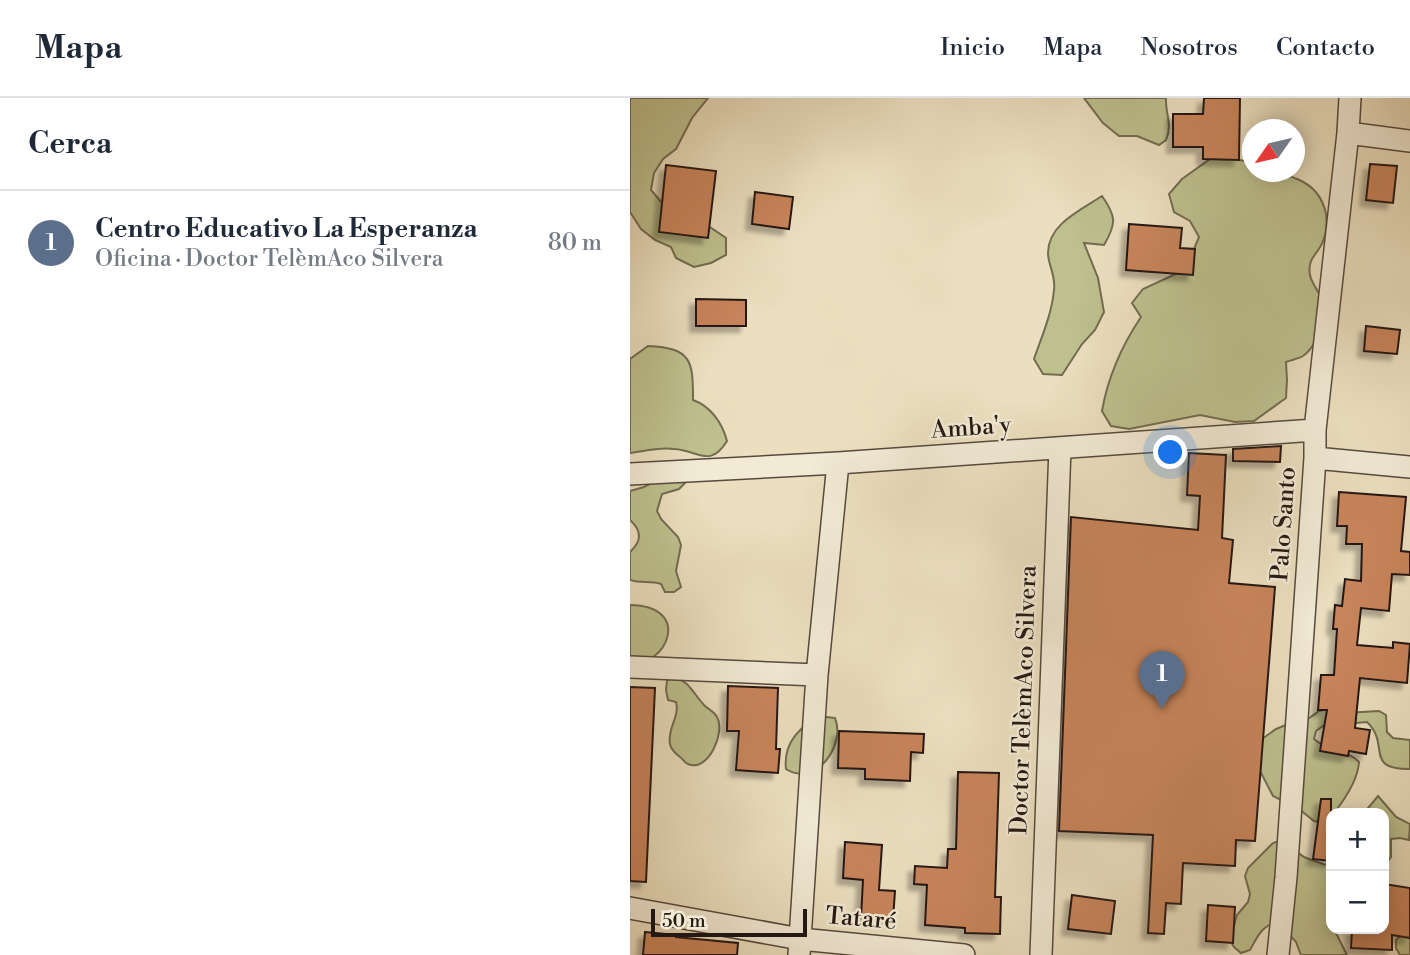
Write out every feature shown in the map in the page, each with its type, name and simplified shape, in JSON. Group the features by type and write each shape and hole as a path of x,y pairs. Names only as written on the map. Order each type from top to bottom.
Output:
{"street":[{"name":"Palo Santo","path":"1278,955 1287,863 1315,429 1349,132 1350,98"},
{"path":"1349,132 1410,141"},
{"name":"Amba'y","path":"630,474 838,463 1315,429"},
{"name":"Doctor TelèmAco Silvera","path":"1041,955 1060,448"},
{"path":"1315,458 1410,467"},
{"path":"800,947 817,675 838,463"},
{"path":"630,667 817,675"},
{"name":"Tataré","path":"630,908 800,947 964,955"}],"green space":[{"path":"630,98 708,98 692,118 676,149 663,159 654,173 651,190 662,203 695,217 726,238 726,255 711,263 694,267 676,258 671,247 655,240 641,229 630,212"},
{"path":"1084,98 1166,98 1169,129 1166,140 1159,145 1137,136 1119,136 1103,123"},
{"path":"1228,157 1242,160 1242,182 1302,182 1316,192 1322,202 1327,224 1321,246 1311,260 1309,269 1313,284 1329,309 1308,352 1286,362 1286,398 1254,421 1235,422 1200,415 1129,429 1111,426 1102,411 1116,362 1141,317 1132,303 1143,289 1178,273 1192,254 1199,237 1190,221 1174,212 1169,194 1182,179 1210,159"},
{"path":"1102,196 1112,214 1111,231 1104,245 1084,243 1098,278 1104,312 1095,330 1082,344 1062,375 1043,374 1034,359 1053,299 1049,243 1053,234 1067,219"},
{"path":"648,346 674,350 687,359 692,375 693,400 705,406 715,416 727,441 715,454 703,456 668,449 630,453 630,359"},
{"path":"675,471 683,475 685,483 679,489 662,494 657,511 678,537 681,545 676,571 681,587 674,592 665,592 661,584 630,580 630,552 637,544 639,536 637,528 630,520 630,491"},
{"path":"630,605 650,608 662,615 668,625 668,636 663,647 643,662 630,663"},
{"path":"674,676 688,685 716,715 719,724 713,750 702,763 695,765 686,763 670,744 677,707 676,702 668,700 666,690 667,681"},
{"path":"1319,711 1379,711 1386,715 1387,732 1393,738 1410,740 1410,769 1396,768 1382,760 1374,731 1367,722 1323,726 1316,731 1314,739 1319,743 1359,762 1354,782 1337,808 1326,808 1326,821 1323,823 1314,821 1299,809 1273,796 1257,765 1262,739 1276,729 1296,721 1305,721"},
{"path":"826,717 835,718 837,729 836,740 826,761 808,773 786,769 787,751 796,735 809,724"},
{"path":"1378,796 1388,808 1368,808"},
{"path":"1389,809 1396,817 1410,824 1409,840 1391,839 1389,860"},
{"path":"1282,840 1290,843 1304,857 1326,865 1326,934 1336,934 1347,955 1301,955 1296,942 1279,923 1264,928 1250,950 1241,953 1234,947 1230,940 1237,915 1248,902 1250,894 1245,876 1248,868 1273,843"},
{"path":"1402,934 1410,939 1410,955 1400,955 1396,948 1396,940"}],"building":[{"path":"1204,98 1240,98 1239,160 1203,159 1203,147 1173,147 1173,114 1203,114"},
{"path":"1370,164 1397,166 1393,203 1366,200"},
{"path":"666,165 716,171 708,238 659,232"},
{"path":"755,192 793,197 789,229 752,224"},
{"path":"1129,224 1182,228 1180,248 1195,249 1193,275 1126,270"},
{"path":"696,299 746,300 746,326 696,326"},
{"path":"1366,326 1400,330 1397,354 1364,351"},
{"path":"1281,446 1280,462 1233,461 1233,449"},
{"path":"1189,453 1226,455 1222,538 1233,540 1229,583 1275,587 1255,841 1236,840 1235,866 1183,863 1181,904 1166,903 1164,934 1148,933 1153,835 1059,831 1071,517 1198,530 1200,496 1187,495"},
{"path":"1339,492 1406,497 1401,551 1410,552 1410,575 1392,574 1389,611 1361,608 1357,645 1393,648 1393,642 1410,644 1407,683 1360,678 1355,728 1370,730 1366,754 1349,751 1348,756 1320,751 1327,710 1318,710 1321,675 1334,675 1337,629 1333,629 1335,605 1342,606 1345,579 1361,581 1362,544 1346,544 1347,526 1337,526"},
{"path":"728,686 778,688 778,773 736,770 739,731 727,731"},
{"path":"630,687 655,688 646,882 630,881"},
{"path":"839,731 924,734 923,753 911,752 910,781 865,779 865,769 838,768"},
{"path":"958,772 999,773 995,897 1001,897 1000,934 965,933 965,928 925,925 927,885 914,884 915,866 947,868 948,849 956,849"},
{"path":"1321,799 1331,799 1331,808 1326,808 1326,860 1313,859"},
{"path":"845,842 882,845 879,890 895,891 893,919 861,918 863,880 843,878"},
{"path":"1389,885 1410,888 1410,938 1392,935 1392,950 1351,948 1352,934 1389,934"},
{"path":"1072,895 1115,901 1111,934 1068,929"},
{"path":"1208,905 1235,907 1233,943 1206,941"},
{"path":"645,932 738,943 737,955 643,955"}],"place":[{"name":"Centro Educativo La Esperanza","path":"1162,709"}]}
